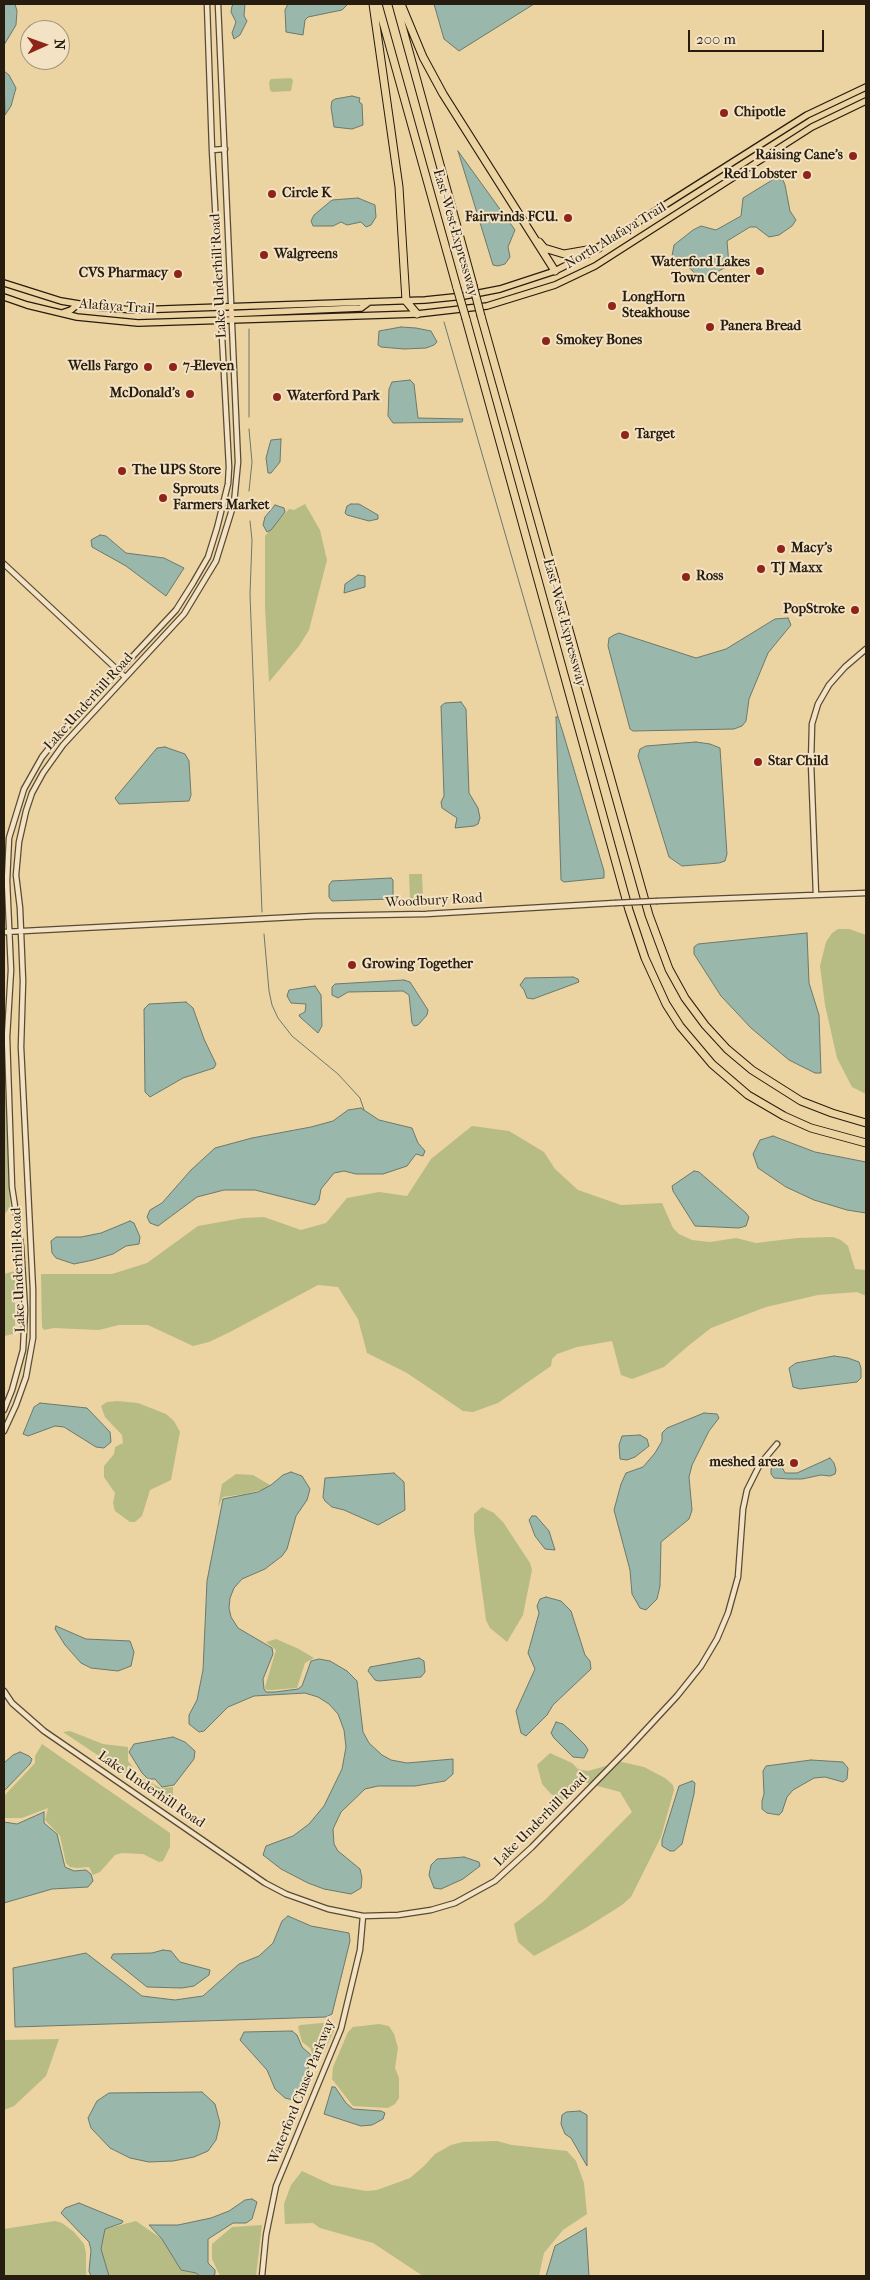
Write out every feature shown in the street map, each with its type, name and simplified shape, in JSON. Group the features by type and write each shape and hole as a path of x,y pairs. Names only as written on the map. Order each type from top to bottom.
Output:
{"highway":[{"path":"373,4 399,187 406,301 417,314"},
{"name":"East-West Expressway","path":"378,4 629,910 645,958 666,1004 680,1026 712,1064 748,1095 784,1116 811,1128 866,1143"},
{"name":"East-West Expressway","path":"396,4 472,285 649,915 669,969 686,998 705,1024 727,1049 752,1070 801,1101 832,1114 866,1123"},
{"path":"401,4 422,57 443,94 554,271"},
{"path":"532,236 544,248 559,253 577,253 599,248"}],"main road":[{"name":"North Alafaya Trail","path":"231,310 406,301 481,293 517,284 554,271 599,248 807,115 866,88"},
{"name":"North Alafaya Trail","path":"232,320 417,314 487,306 522,297 562,282 611,257 812,127 866,101"},
{"path":"554,271 562,282"},
{"name":"Alafaya Trail","path":"4,283 42,296 78,304 134,310 231,310"},
{"name":"Alafaya Trail","path":"4,297 60,313 119,323 232,320"},
{"path":"60,313 71,310 78,304"}],"street":[{"name":"Lake Underhill Road","path":"4,1410 12,1390 23,1350 25,1310 21,1246 12,1187 7,1037 11,970 7,932 10,838 24,789 42,757 62,732 176,610 208,557 218,528 228,484 229,467 212,150 207,4"},
{"name":"Lake Underhill Road","path":"4,1431 26,1377 33,1338 33,1290 21,1056 23,981 16,875 18,850 26,811 32,793 47,766 63,744 184,614 216,561 234,502 238,473 218,4"},
{"path":"212,150 225,149"},
{"path":"4,564 126,677"},
{"path":"816,896 811,763 812,724 820,699 829,684 866,648"},
{"name":"Woodbury Road","path":"7,932 315,916 433,914 614,903 866,894"},
{"name":"Lake Underhill Road","path":"4,1691 12,1703 44,1731 265,1883 308,1904 364,1916 398,1915 439,1908 455,1903 495,1881 532,1848 676,1696 700,1666 717,1639 728,1613 739,1571 745,1496 756,1470 777,1444"},
{"name":"Waterford Chase Parkway","path":"262,2276 266,2235 276,2186 341,2029 360,1950 364,1916"}],"green space":[{"path":"291,78 293,80 291,91 272,92 270,90 269,82 271,79"},
{"path":"305,504 320,530 327,560 309,630 299,646 269,682 265,607 265,536 289,509 294,510"},
{"path":"409,874 422,874 423,899 410,899"},
{"path":"838,929 849,929 866,935 866,1094 852,1087 837,1058 825,1005 820,966 826,942 832,933"},
{"path":"4,1093 6,1095 10,1207 4,1215"},
{"path":"472,1126 509,1131 544,1152 555,1169 578,1190 621,1205 662,1203 673,1228 679,1234 692,1240 710,1242 736,1238 756,1243 797,1238 833,1237 841,1240 848,1246 855,1269 866,1270 866,1296 857,1292 818,1295 766,1307 711,1328 664,1367 632,1379 621,1375 612,1341 577,1347 557,1354 552,1359 551,1366 498,1403 473,1412 463,1411 407,1373 367,1353 358,1319 338,1287 318,1285 230,1332 209,1342 193,1346 148,1325 119,1325 99,1330 54,1328 44,1330 42,1327 41,1274 112,1274 147,1263 198,1226 243,1218 264,1217 301,1230 326,1223 347,1198 379,1192 407,1196 431,1159"},
{"path":"15,1271 15,1330 13,1334 4,1336 4,1274"},
{"path":"107,1402 138,1403 166,1414 174,1421 180,1432 171,1480 150,1490 142,1516 135,1522 130,1522 115,1511 113,1503 115,1493 104,1477 104,1466 114,1454 115,1447 123,1443 122,1435 105,1417 101,1406"},
{"path":"236,1474 253,1475 270,1485 265,1489 223,1497 218,1507 222,1484"},
{"path":"482,1507 494,1513 503,1522 530,1563 532,1570 523,1615 507,1642 490,1628 486,1620 474,1531 474,1514"},
{"path":"276,1639 314,1658 305,1663 297,1688 266,1690 265,1687 276,1650 266,1642"},
{"path":"70,1731 103,1744 128,1747 128,1761 140,1777 161,1788 173,1787 173,1801 171,1803 168,1802 63,1732"},
{"path":"42,1744 170,1833 170,1847 163,1861 159,1862 143,1854 122,1853 115,1855 100,1872 93,1875 89,1867 70,1867 66,1863 60,1836 45,1820 48,1808 22,1818 4,1818 4,1796 35,1763 35,1756"},
{"path":"550,1753 572,1763 578,1769 588,1771 609,1765 613,1760 644,1767 665,1778 673,1785 674,1790 661,1837 631,1897 622,1905 584,1929 534,1956 518,1942 514,1924 544,1901 632,1812 620,1792 583,1782 563,1801 551,1794 542,1784 537,1765"},
{"path":"333,2022 336,2026 323,2055 313,2055 310,2048 302,2042 298,2027 300,2025"},
{"path":"379,2024 389,2026 394,2034 398,2048 395,2068 399,2078 399,2098 395,2104 388,2108 353,2106 332,2079 333,2067 348,2032 353,2027"},
{"path":"59,2039 46,2076 14,2106 4,2110 4,2040"},
{"path":"497,2141 512,2145 567,2151 576,2161 584,2183 587,2214 563,2230 544,2253 539,2276 423,2276 373,2243 320,2228 313,2223 285,2224 284,2204 291,2185 302,2171 332,2185 366,2191 377,2190 410,2178 435,2154 451,2145 463,2142"},
{"path":"55,2221 62,2223 74,2232 84,2244 86,2276 4,2276 4,2229"},
{"path":"136,2221 162,2239 181,2270 196,2273 200,2276 108,2275 101,2249 105,2229"},
{"path":"262,2225 256,2276 220,2276 212,2259 212,2244 232,2227"}],"shaded area":[{"path":"4,4 15,4 17,11 16,25 4,45"},
{"path":"234,4 245,4 244,16 247,21 240,35 234,39 232,33 236,22 231,12"},
{"path":"288,4 348,4 342,10 308,17 305,20 303,35 286,32 285,10"},
{"path":"434,4 534,4 459,51 444,39"},
{"path":"4,71 9,75 16,88 11,106 5,115"},
{"path":"352,96 360,98 363,125 352,129 334,127 332,101"},
{"path":"458,151 515,230 508,247 510,257 505,264 493,265"},
{"path":"774,179 783,180 785,185 790,211 796,220 792,226 779,235 769,237 756,227 750,227 727,241 729,265 704,280 699,279 691,269 672,256 674,245 693,230 701,226 716,230 741,216 743,198"},
{"path":"358,198 375,205 376,217 371,225 366,227 361,222 347,225 341,222 333,226 313,226 311,221 314,215 332,200"},
{"path":"401,327 431,331 437,342 426,348 404,349 381,347 378,345 379,331"},
{"path":"410,380 414,384 418,418 463,419 462,422 393,423 388,416 389,389 392,382"},
{"path":"281,439 280,462 271,473 268,473 266,458 271,440"},
{"path":"359,504 378,515 378,519 369,521 347,515 345,513 347,506"},
{"path":"275,505 284,508 285,512 271,530 267,532 263,525 265,517"},
{"path":"100,535 106,536 126,553 164,558 184,568 166,596 126,566 92,547 91,540"},
{"path":"358,575 365,576 365,587 344,593 345,584"},
{"path":"788,618 791,625 768,653 749,699 746,721 742,726 734,729 633,731 630,729 608,646 609,638 619,633 696,658 726,649 775,619"},
{"path":"461,702 466,709 469,793 478,808 480,818 478,824 474,826 455,828 457,818 442,808 441,802 444,796 441,706 445,703"},
{"path":"556,717 558,717 564,736 604,871 604,878 564,882 561,880"},
{"path":"696,742 720,748 727,854 725,861 719,863 682,866 669,857 638,756 640,749 646,746"},
{"path":"165,747 185,754 189,761 191,795 189,801 119,804 115,798 157,748"},
{"path":"391,878 393,880 393,897 390,899 332,901 329,897 329,885 332,881"},
{"path":"807,933 809,983 819,1015 821,1073 815,1073 789,1060 751,1028 721,996 694,954 694,947 698,944"},
{"path":"573,977 578,979 579,982 533,999 527,998 520,985 525,978"},
{"path":"404,980 410,982 428,1010 427,1015 418,1025 414,1026 412,1023 409,995 403,991 348,992 338,998 332,995 332,987 335,984"},
{"path":"315,986 321,995 322,1026 318,1033 299,1015 305,1012 306,1004 291,1003 287,996 289,990"},
{"path":"186,1002 193,1008 204,1039 216,1064 214,1068 183,1078 150,1097 145,1092 144,1009 149,1004"},
{"path":"361,1108 379,1120 412,1128 418,1143 425,1151 423,1156 416,1154 407,1166 383,1174 356,1174 344,1171 334,1173 321,1189 319,1200 315,1205 255,1190 224,1190 197,1197 158,1226 150,1223 147,1217 150,1210 162,1203 191,1170 215,1148 333,1121 348,1110"},
{"path":"773,1136 815,1152 866,1162 866,1213 847,1210 814,1200 786,1187 758,1168 753,1154 760,1140"},
{"path":"694,1171 699,1172 746,1213 749,1217 746,1226 739,1228 695,1226 673,1191 672,1186"},
{"path":"130,1221 134,1223 140,1237 139,1244 126,1246 113,1254 74,1264 56,1258 52,1253 51,1241 56,1237 81,1237 101,1233"},
{"path":"834,1356 859,1362 861,1378 857,1382 800,1389 793,1387 789,1368 796,1363"},
{"path":"40,1403 87,1408 110,1432 111,1442 104,1448 96,1447 64,1427 55,1426 28,1436 23,1434 34,1407"},
{"path":"704,1413 717,1414 719,1418 709,1431 692,1465 689,1477 692,1510 689,1519 661,1542 660,1586 657,1599 646,1610 640,1608 632,1594 630,1570 614,1510 621,1484 626,1473 643,1467 655,1453 662,1441 662,1433 667,1428"},
{"path":"640,1435 647,1439 649,1446 635,1457 627,1460 620,1459 619,1445 622,1436"},
{"path":"830,1458 836,1470 835,1474 830,1476 821,1475 802,1479 789,1479 774,1478 771,1474 771,1469 778,1463 785,1473 797,1473"},
{"path":"291,1472 302,1476 310,1489 307,1500 296,1516 287,1549 282,1556 265,1569 242,1579 234,1588 230,1598 229,1608 231,1617 238,1628 272,1648 273,1654 263,1679 264,1689 266,1692 275,1692 298,1689 302,1686 311,1661 319,1659 330,1661 347,1671 357,1681 363,1732 369,1743 382,1755 391,1760 407,1763 453,1759 453,1774 445,1781 415,1786 378,1786 365,1789 341,1812 333,1829 334,1844 338,1851 360,1869 362,1878 361,1888 351,1894 324,1889 308,1883 281,1869 263,1855 266,1846 293,1836 309,1824 324,1806 342,1769 346,1747 344,1730 338,1714 329,1704 318,1697 305,1693 254,1696 228,1707 204,1731 199,1732 189,1724 189,1715 197,1700 203,1670 207,1581 223,1499 258,1492 271,1485 283,1475"},
{"path":"394,1473 404,1482 405,1510 378,1525 344,1510 332,1507 323,1497 325,1478"},
{"path":"532,1516 536,1516 549,1531 555,1550 545,1549 535,1536 529,1520"},
{"path":"546,1597 561,1601 571,1611 585,1655 590,1661 591,1669 553,1705 547,1715 526,1736 521,1733 516,1711 535,1669 528,1653 539,1613 537,1606 540,1599"},
{"path":"56,1626 86,1639 130,1641 134,1652 131,1666 118,1671 91,1668 81,1663 65,1645 55,1629"},
{"path":"419,1658 424,1661 425,1672 421,1677 379,1681 375,1680 368,1671 370,1667"},
{"path":"556,1722 563,1724 585,1745 588,1750 584,1758 573,1757 554,1738 551,1733"},
{"path":"173,1737 185,1742 195,1751 194,1759 174,1785 162,1787 155,1779 148,1779 142,1773 129,1752 134,1744"},
{"path":"20,1752 32,1759 30,1764 4,1791 4,1763"},
{"path":"811,1760 843,1762 848,1768 847,1779 843,1782 825,1777 814,1778 793,1790 787,1797 782,1812 779,1815 767,1813 762,1809 764,1794 763,1771 766,1766"},
{"path":"692,1781 695,1783 694,1794 682,1844 674,1851 670,1851 662,1846 662,1840 679,1786"},
{"path":"44,1812 44,1823 57,1834 65,1867 74,1871 86,1870 91,1874 93,1881 88,1887 52,1889 4,1903 4,1822 17,1824"},
{"path":"464,1857 479,1862 480,1866 463,1879 441,1889 434,1888 429,1875 431,1865 437,1859"},
{"path":"288,1916 311,1926 349,1933 350,1941 332,2014 326,2017 15,2027 13,1968 86,1953 142,1996 175,2000 203,1996 239,1964 259,1956 273,1943 282,1921"},
{"path":"163,1950 171,1951 180,1962 210,1970 209,1975 194,1986 182,1988 147,1987 111,1958 113,1954 152,1953"},
{"path":"292,2031 297,2035 302,2047 312,2056 302,2089 293,2100 285,2098 275,2089 267,2070 240,2040 244,2032"},
{"path":"332,2087 335,2087 346,2103 353,2109 381,2111 385,2113 383,2119 372,2125 361,2126 324,2114"},
{"path":"202,2092 215,2104 220,2123 216,2140 208,2151 194,2157 173,2161 149,2162 130,2158 110,2148 91,2128 88,2118 97,2101 109,2093"},
{"path":"580,2111 587,2115 587,2166 571,2138 565,2134 561,2124 562,2115 566,2112"},
{"path":"252,2199 257,2202 252,2219 246,2223 233,2223 208,2239 208,2263 215,2270 215,2274 212,2276 200,2276 196,2273 181,2270 162,2239 149,2225 178,2225 211,2218 229,2211 245,2200"},
{"path":"79,2203 123,2221 105,2229 101,2249 109,2276 91,2276 89,2271 91,2250 89,2242 61,2213 65,2208"},
{"path":"586,2228 589,2276 546,2276 555,2246"}],"waterway":[{"path":"444,322 558,717"},
{"path":"249,329 249,417"},
{"path":"249,429 252,462 249,491"},
{"path":"250,521 252,540 250,594 262,912"},
{"path":"264,934 269,991 272,1005 278,1018 292,1036 338,1074 360,1098 364,1110"}],"place":[{"name":"Chipotle","path":"724,113"},
{"name":"Raising Cane's","path":"853,156"},
{"name":"Red Lobster","path":"807,175"},
{"name":"Circle K","path":"272,194"},
{"name":"Fairwinds FCU.","path":"568,218"},
{"name":"Walgreens","path":"264,255"},
{"name":"Waterford Lakes Town Center","path":"760,271"},
{"name":"CVS Pharmacy","path":"178,274"},
{"name":"LongHorn Steakhouse","path":"612,306"},
{"name":"Panera Bread","path":"710,327"},
{"name":"Smokey Bones","path":"546,341"},
{"name":"Wells Fargo","path":"148,367"},
{"name":"7-Eleven","path":"173,367"},
{"name":"McDonald's","path":"190,394"},
{"name":"Waterford Park","path":"277,397"},
{"name":"Target","path":"625,435"},
{"name":"The UPS Store","path":"122,471"},
{"name":"Sprouts Farmers Market","path":"163,498"},
{"name":"Macy's","path":"781,549"},
{"name":"TJ Maxx","path":"761,569"},
{"name":"Ross","path":"686,577"},
{"name":"PopStroke","path":"855,610"},
{"name":"Star Child","path":"758,762"},
{"name":"Growing Together","path":"352,965"},
{"name":"meshed area","path":"794,1463"}]}
